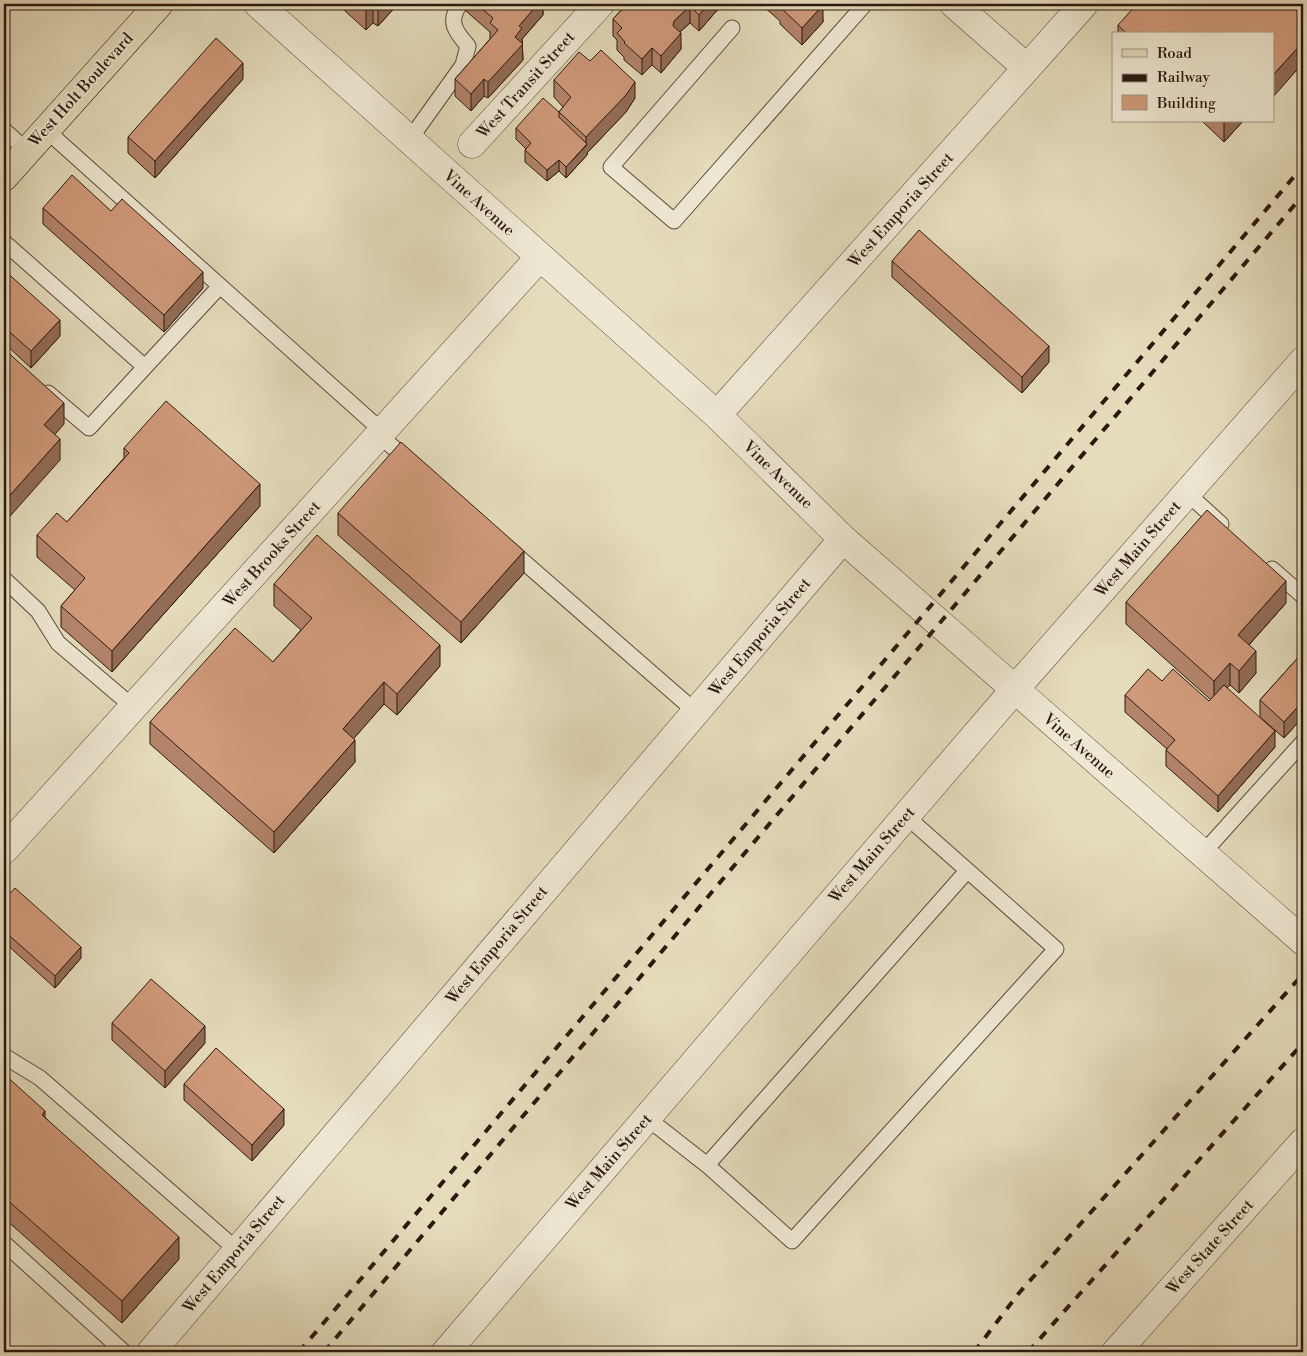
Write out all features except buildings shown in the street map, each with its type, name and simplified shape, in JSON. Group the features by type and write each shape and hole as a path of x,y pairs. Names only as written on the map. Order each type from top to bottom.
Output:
{"main road":[{"name":"West Holt Boulevard","path":"4,177 159,4"}],"street":[{"name":"Vine Avenue","path":"258,4 410,138 540,258 717,415 844,539 1303,941"},
{"name":"West Transit Street","path":"472,144 600,4"},
{"path":"954,4 1027,68"},
{"name":"West Emporia Street","path":"717,415 1084,4"},
{"name":"West Brooks Street","path":"4,850 540,258"},
{"name":"West Main Street","path":"446,1352 1015,689 1303,361"},
{"name":"West Emporia Street","path":"151,1352 844,539"},
{"name":"West State Street","path":"1116,1352 1303,1142"}],"lane":[{"path":"410,138 463,65 468,46 455,30 454,12 460,4"},
{"path":"732,28 611,167 674,221 865,4"},
{"path":"4,130 27,151"},
{"path":"46,130 220,286 381,433 423,474"},
{"path":"4,242 145,367"},
{"path":"39,385 89,428 220,286"},
{"path":"1187,493 1229,531"},
{"path":"497,538 696,712"},
{"path":"1259,557 1303,596"},
{"path":"4,580 38,611 58,643 134,707"},
{"path":"1203,853 1303,742"},
{"path":"647,1118 708,1165 792,1241 1056,949 906,816"},
{"path":"708,1165 967,871"},
{"path":"4,1056 40,1078 237,1250"},
{"path":"4,1243 124,1352"}],"railway":[{"path":"299,1352 1303,166"},
{"path":"324,1352 1303,195"},
{"path":"974,1352 1019,1293 1303,974"},
{"path":"1028,1352 1303,1043"}]}
